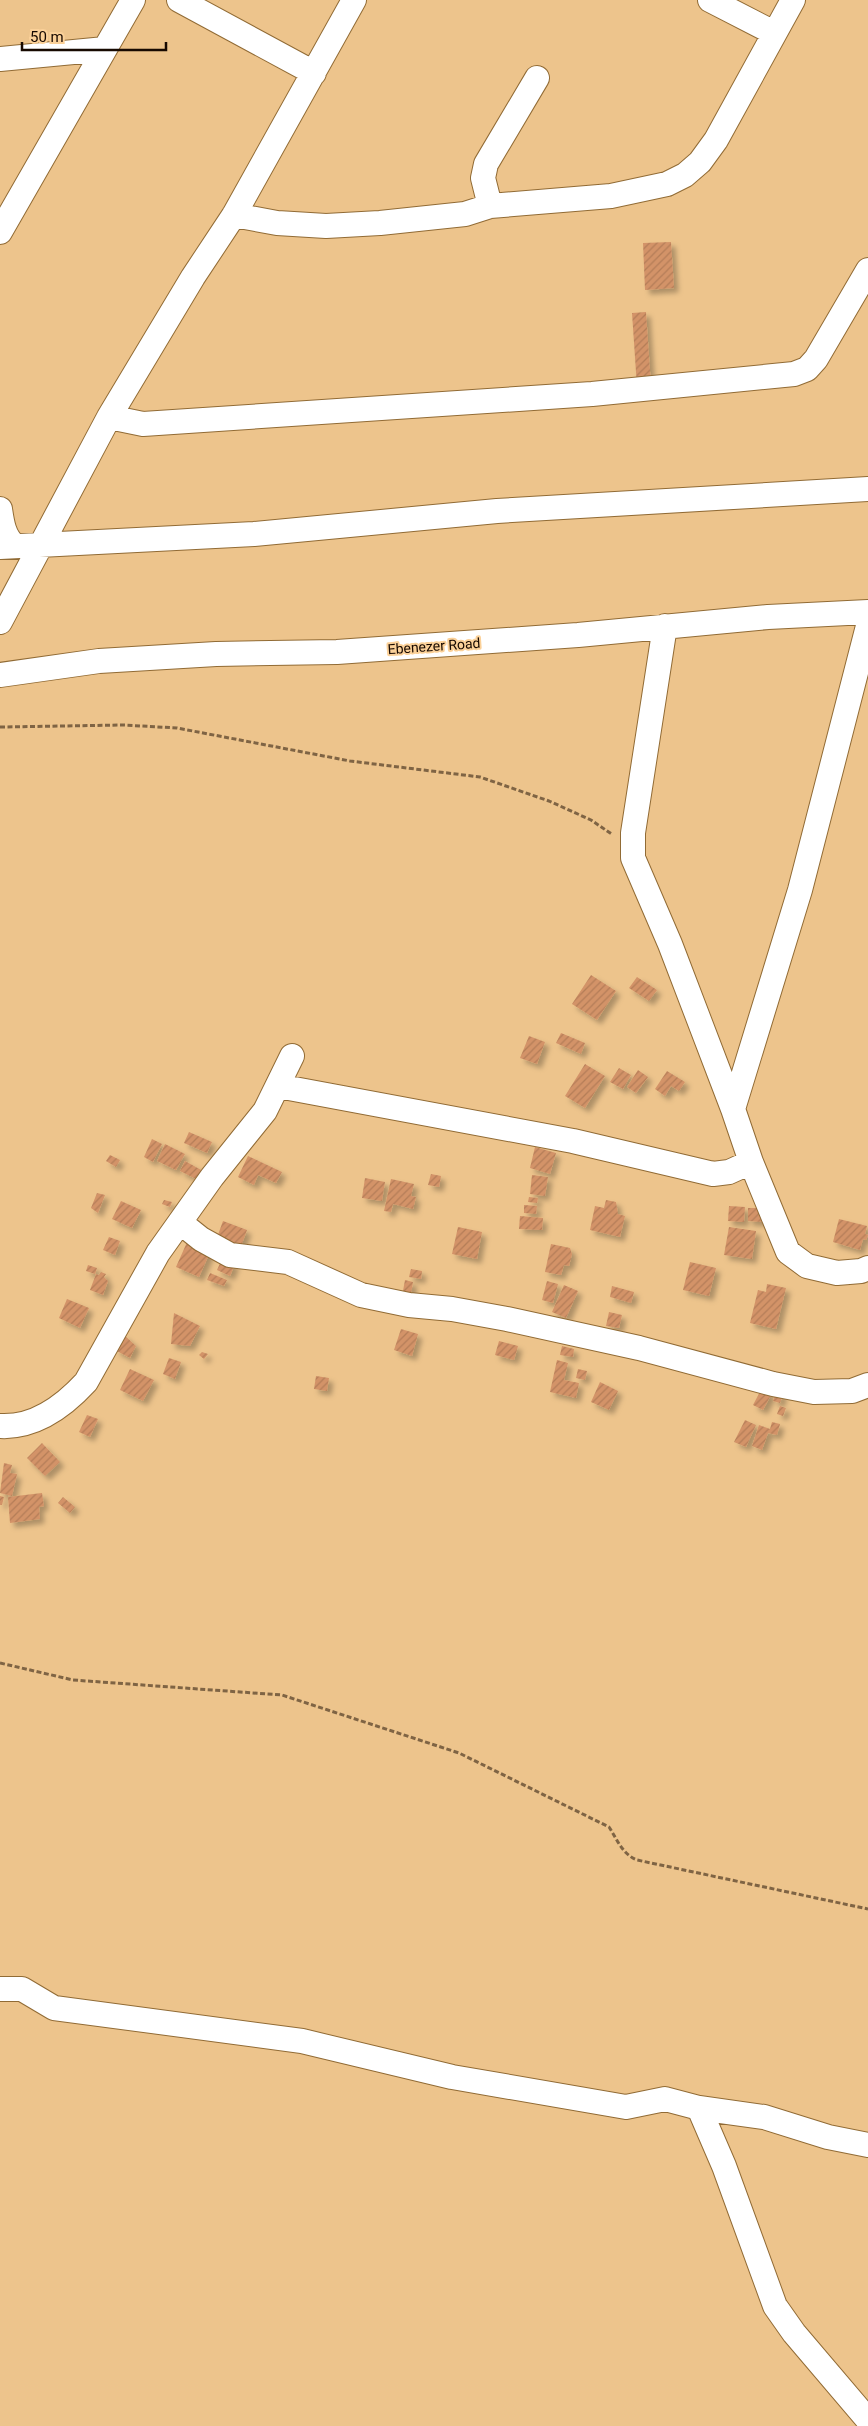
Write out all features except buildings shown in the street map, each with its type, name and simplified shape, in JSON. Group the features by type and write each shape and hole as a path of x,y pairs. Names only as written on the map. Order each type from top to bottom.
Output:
{"street":[{"path":"0,232 133,0"},
{"path":"179,0 314,73"},
{"path":"0,622 109,418 193,277 234,215 354,0"},
{"path":"710,0 774,33"},
{"path":"234,215 277,223 350,225 465,214 490,206 611,196 667,184 685,175 700,162 716,140 793,0"},
{"path":"0,59 105,49"},
{"path":"490,206 482,178 486,164 537,78"},
{"path":"109,418 127,423 143,424 592,394 794,374 807,369 816,358 868,270"},
{"path":"0,509 8,546 42,546 254,534 496,511 868,489"},
{"name":"Ebenezer Road","path":"0,674 99,661 216,654 337,652 578,636 665,626 868,612"},
{"path":"665,626 632,847 639,874 670,944 734,1109 751,1162 788,1252 792,1257 807,1266 837,1273 861,1271 868,1268"},
{"path":"734,1109 800,890 868,626"},
{"path":"0,1426 27,1424 40,1418 72,1397 81,1387 158,1253 212,1177 265,1111 292,1056"},
{"path":"278,1086 573,1141 713,1174 729,1172 751,1162"},
{"path":"180,1223 200,1239 230,1255 288,1262 361,1295 409,1305 452,1309 507,1319 639,1348 772,1384 814,1392 852,1391 868,1385"},
{"path":"0,1989 22,1989 54,2008 302,2040 452,2077 607,2104 626,2107 665,2099 699,2108 764,2117 828,2137 868,2145"},
{"path":"699,2108 724,2166 775,2306 794,2333 868,2420"}],"path":[{"path":"0,727 122,725 177,728 350,761 480,777 549,801 590,820 632,847"},
{"path":"0,1663 73,1680 282,1695 459,1753 609,1827 623,1850 629,1857 637,1860 868,1909"}]}
